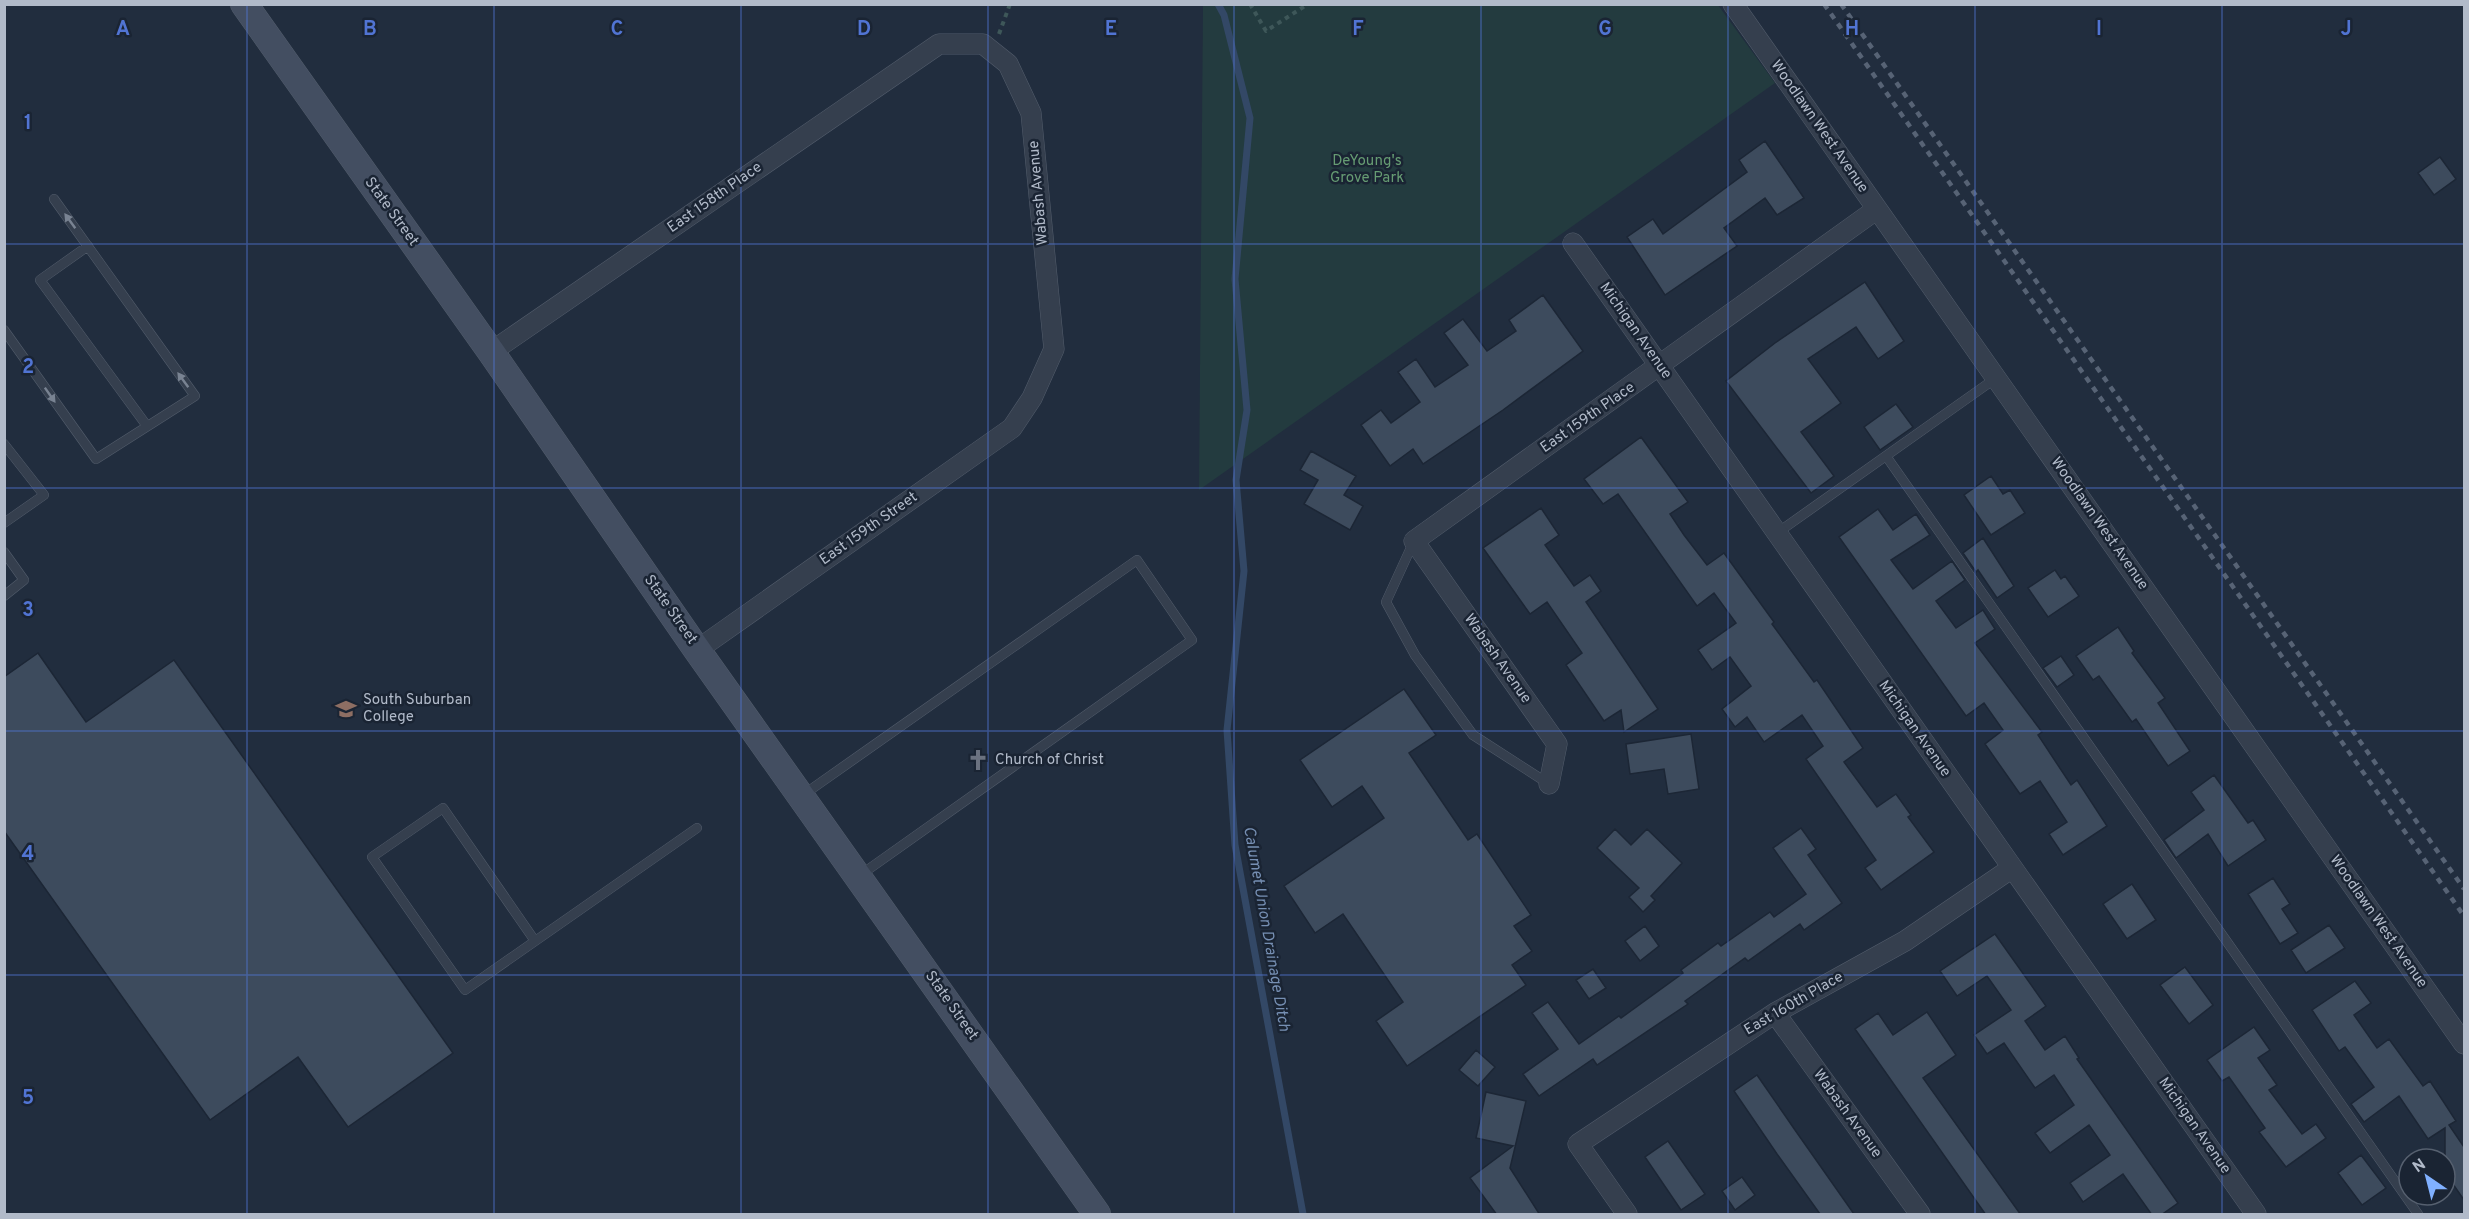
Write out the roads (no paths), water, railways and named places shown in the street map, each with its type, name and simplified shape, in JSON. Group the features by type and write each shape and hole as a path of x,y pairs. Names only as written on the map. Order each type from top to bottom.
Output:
{"main road":[{"name":"State Street","path":"244,4 1097,1215"}],"street":[{"name":"Woodlawn West Avenue","path":"1733,4 2464,1044"},
{"name":"East 158th Place","path":"491,352 939,44 983,44 992,51"},
{"name":"Wabash Avenue","path":"992,51 1008,64 1031,112 1054,349 1032,398"},
{"name":"East 159th Place","path":"1414,541 1877,209"},
{"name":"Michigan Avenue","path":"1573,243 2256,1215"},
{"name":"East 159th Street","path":"697,650 1012,428 1032,398"},
{"name":"Wabash Avenue","path":"1414,541 1557,744 1549,784"},
{"name":"East 160th Place","path":"1627,1215 1578,1144 1775,1013 1905,942 2012,868"},
{"name":"Wabash Avenue","path":"1775,1013 1920,1215"}],"lane":[{"path":"4,330 96,459 195,396 54,199"},
{"path":"88,246 40,280 147,426"},
{"path":"1777,533 1996,378"},
{"path":"4,444 44,495 4,523"},
{"path":"1886,456 2418,1215"},
{"path":"1414,541 1386,603 1391,613 1415,655 1473,735 1549,784"},
{"path":"4,552 24,580 4,596"},
{"path":"801,796 1137,560 1192,639 859,876"},
{"path":"535,941 442,808 372,857 465,990 698,828"}],"waterway":[{"name":"Calumet Union Drainage Ditch","path":"1218,4 1224,15 1250,118 1235,279 1247,410 1236,480 1244,571 1227,730 1235,845 1303,1214"}],"railway":[{"path":"1824,4 2464,916"},
{"path":"1841,4 2464,889"}],"place":[{"name":"South Suburban College","path":"346,709"},
{"name":"Church of Christ","path":"978,760"}],"park label":[{"name":"DeYoung's Grove Park","path":"1367,170"}]}
